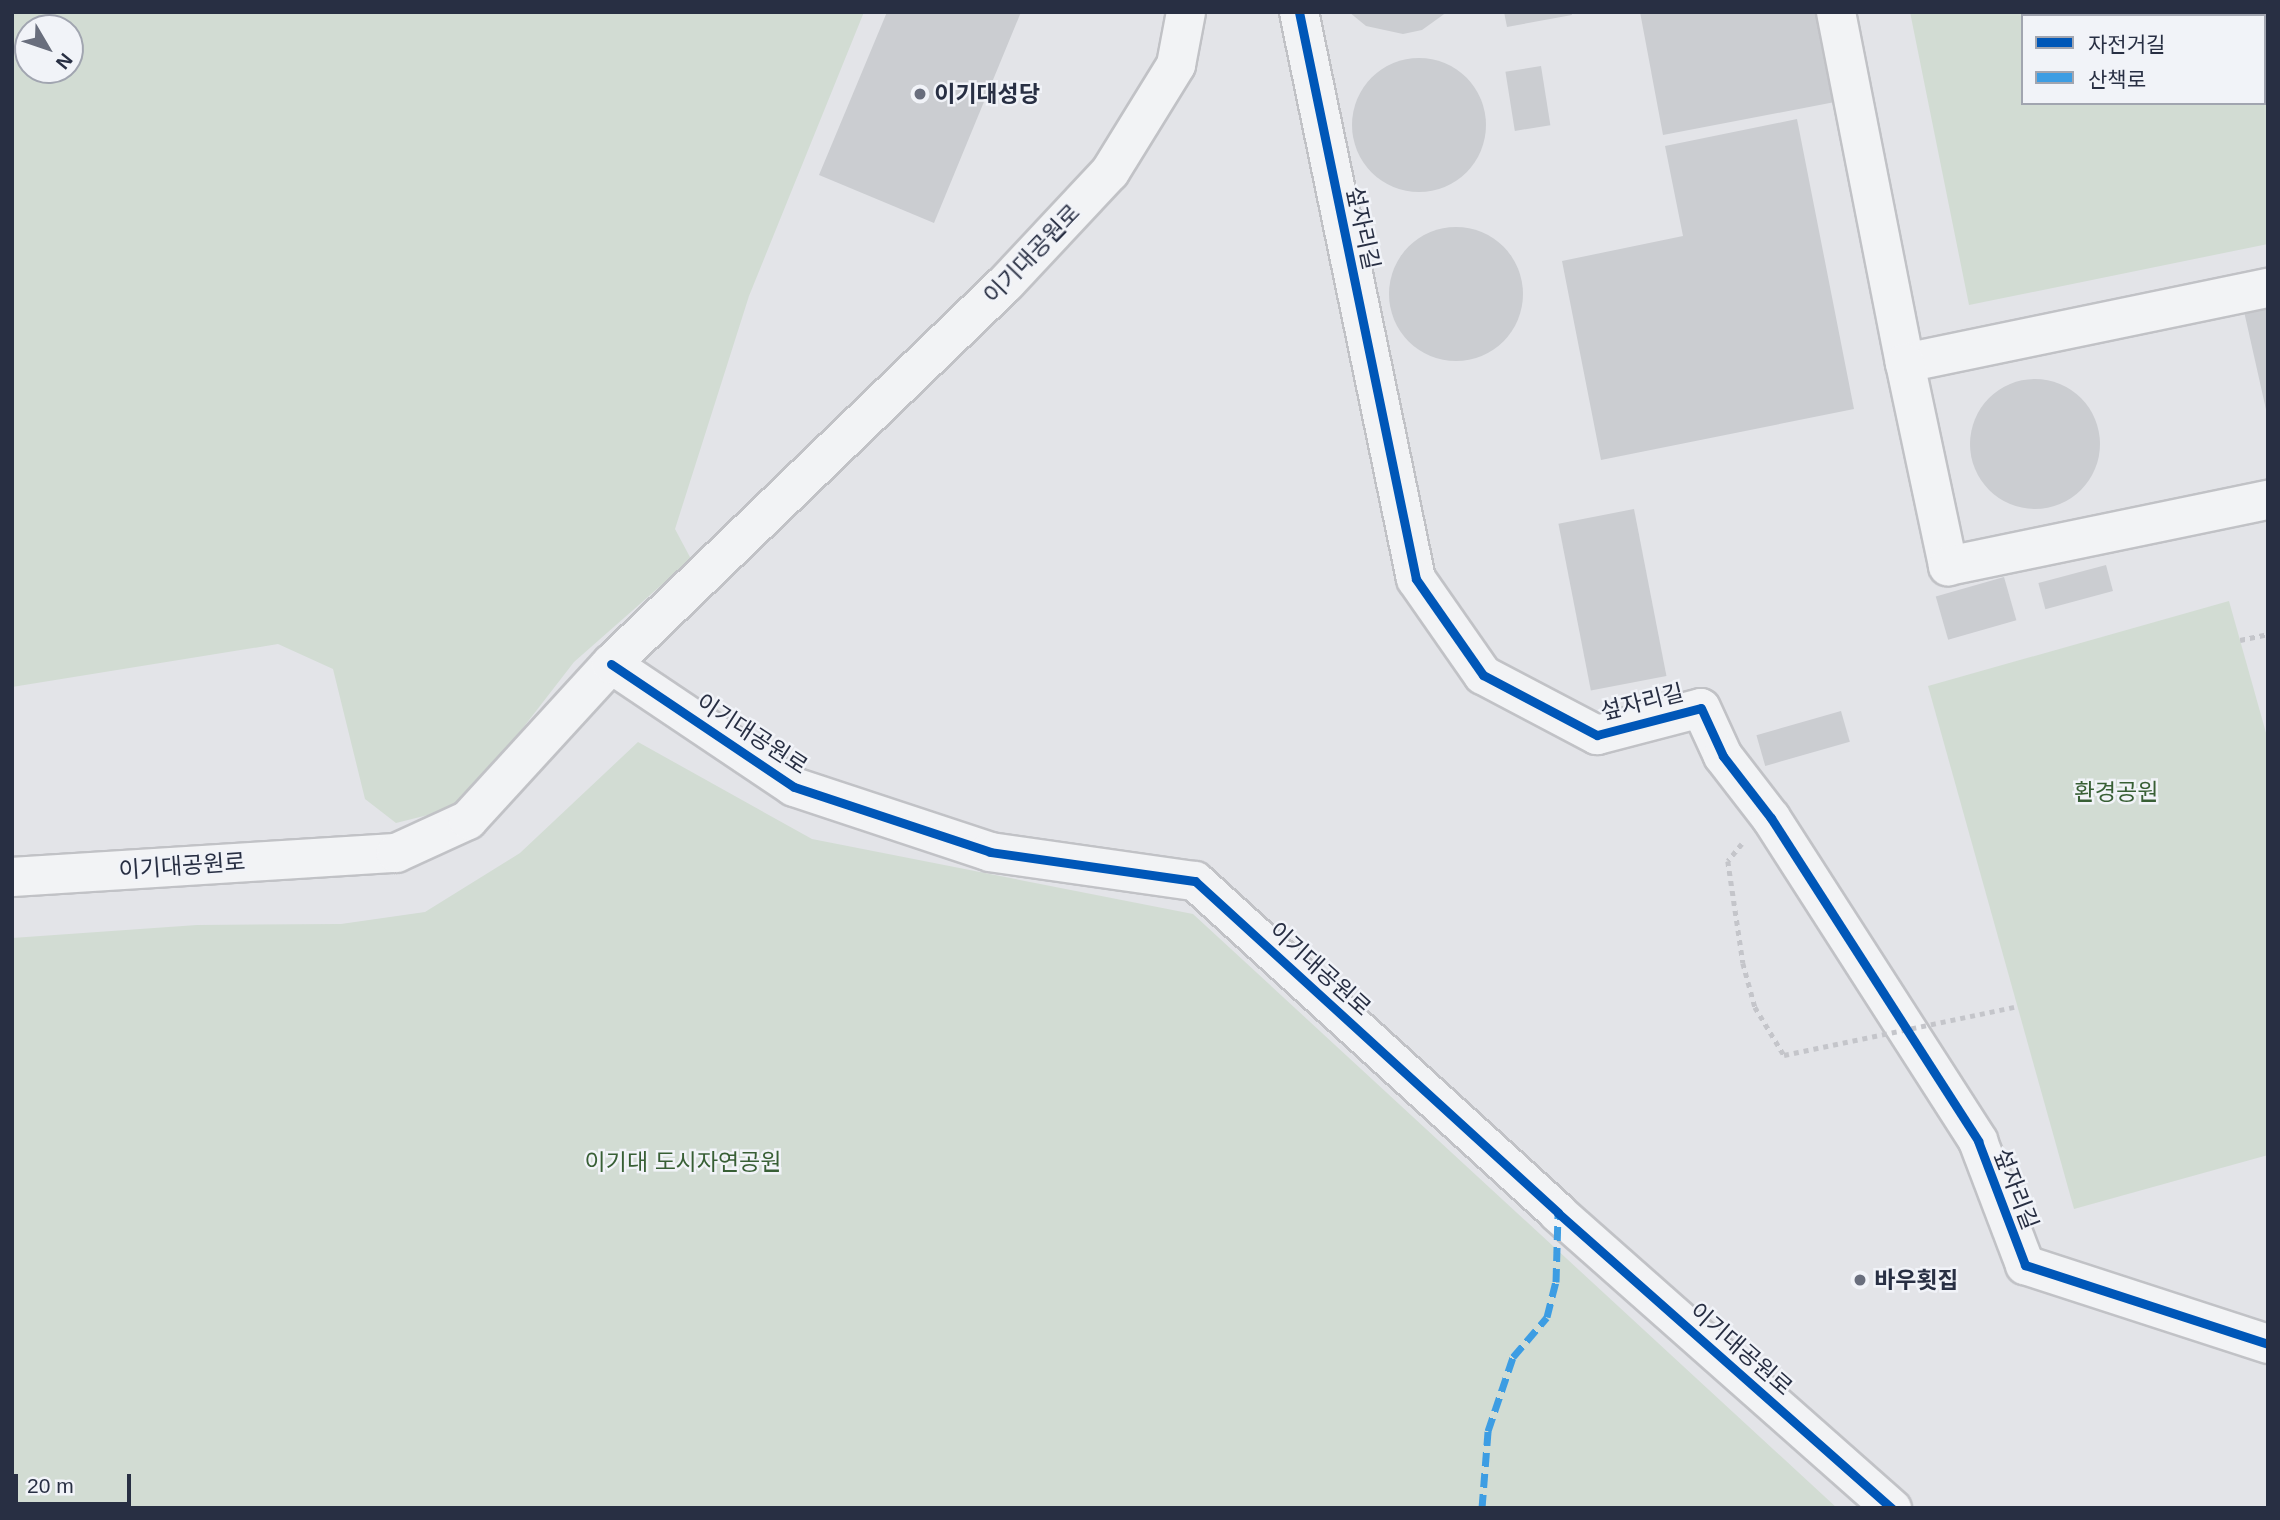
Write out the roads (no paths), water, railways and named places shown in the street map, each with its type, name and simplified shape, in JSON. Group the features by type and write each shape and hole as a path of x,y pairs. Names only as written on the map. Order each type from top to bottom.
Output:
{"street":[{"name":"이기대공원로","path":"12,877 396,853 468,820 611,664 1006,283 1110,172 1176,65 1186,12"},
{"name":"섶자리길","path":"1299,12 1416,579 1483,675 1597,735 1701,708 1723,756 1771,818 1978,1141 2025,1265 2268,1344"},
{"path":"1836,12 1948,566 2268,500"},
{"path":"1905,363 2268,288"},
{"name":"이기대공원로","path":"611,664 794,787 990,852 1195,881 1568,1222 1892,1508"}],"place":[{"name":"이기대성당","path":"920,94"},
{"name":"바우횟집","path":"1860,1280"}],"park label":[{"name":"환경공원","path":"2116,792"},
{"name":"이기대 도시자연공원","path":"683,1162"}]}
